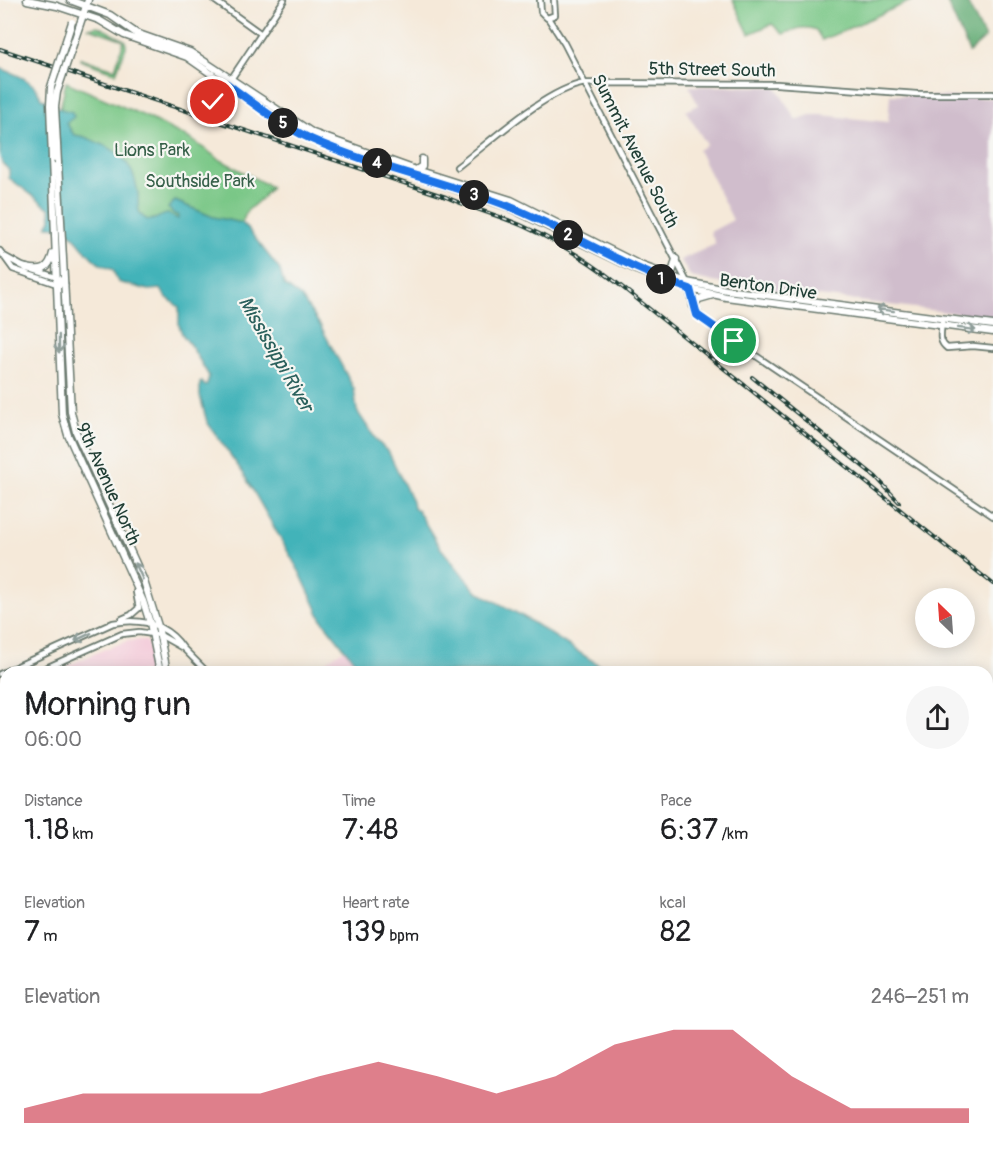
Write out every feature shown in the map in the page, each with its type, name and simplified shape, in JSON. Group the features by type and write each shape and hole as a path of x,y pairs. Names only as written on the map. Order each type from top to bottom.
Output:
{"main road":[{"name":"Benton Drive","path":"27,0 83,14 104,22 124,35 187,57 313,133 416,170 511,200 640,265 688,286 993,325"},
{"name":"Benton Drive","path":"70,0 87,3 136,33 190,52 272,116 310,138 508,207 639,271 714,295 993,332"},
{"path":"55,161 50,105 51,87 79,1"},
{"path":"55,161 57,92 87,3"},
{"path":"416,170 422,166 422,159"},
{"name":"9th Avenue North","path":"55,161 57,242 73,422 144,581 158,626 166,666"},
{"path":"456,198 460,190"},
{"path":"26,268 41,270 50,265 57,242"},
{"name":"9th Avenue North","path":"57,242 60,283 61,403 65,425 150,623 159,666"},
{"path":"664,274 673,270 676,260"},
{"path":"693,306 699,299 714,295"}],"street":[{"path":"214,0 260,33"},
{"path":"213,102 284,0"},
{"name":"Summit Avenue South","path":"540,0 541,12 558,31"},
{"name":"Summit Avenue South","path":"554,0 554,22 558,31 676,260 688,286 693,306"},
{"path":"548,18 555,15"},
{"name":"5th Street South","path":"457,167 547,99 571,86 585,83 777,84 917,94 993,94"},
{"path":"2,253 26,268 60,283"},
{"path":"2,253 13,269 60,283"},
{"path":"693,306 703,320 993,516"},
{"path":"943,318 940,338 942,344 947,348 973,346 993,348"},
{"path":"18,666 131,615 139,608 138,597 129,570"},
{"path":"113,623 126,621 158,626 176,638 201,666"},
{"path":"50,666 122,634 152,633 183,648"}],"shaded area":[{"path":"689,86 776,87 796,120 810,115 821,115 888,122 890,95 993,98 993,318 718,283 691,277 680,260 716,244 710,232 733,220 698,150 707,145 686,111 698,105"},
{"path":"145,640 153,666 67,666 105,649 128,641"},
{"path":"346,648 359,666 319,666"}],"green space":[{"path":"733,0 913,0 822,40 816,30 803,28 783,34 772,24 749,34"},
{"path":"946,0 966,0 985,38 969,52"},
{"path":"98,26 126,41 116,73 80,60 80,58 115,69 124,40 89,28"},
{"path":"66,82 149,118 192,140 219,159 271,187 247,211 242,223 213,217 175,201 169,207 180,218 168,214 155,219 146,219 140,214 136,186 131,171 123,159 112,149 74,135 66,123 72,112 60,109"}],"water":[{"name":"Mississippi River","path":"0,68 30,82 41,98 57,108 72,112 74,117 66,123 74,135 112,149 123,159 132,171 138,194 139,211 146,219 152,220 168,214 178,219 178,215 168,208 175,201 213,217 242,223 280,270 284,285 301,297 320,325 354,389 357,411 377,441 389,453 413,507 418,511 439,546 476,591 524,617 600,666 358,666 322,620 300,573 243,473 207,422 200,396 200,383 207,385 209,376 182,334 179,325 179,307 165,296 161,289 149,290 118,282 113,270 93,259 71,234 56,227 47,226 51,219 50,209 9,178 9,170 2,163 0,155"}],"railway":[{"path":"0,49 446,197 515,223 549,239 617,283 993,584"},
{"path":"752,377 876,477 899,502"}],"route":[{"path":"213,102 217,100 227,84 272,116 310,138 508,207 639,271 690,289 697,315 734,341"}],"park label":[{"name":"Lions Park","path":"152,150"},
{"name":"Southside Park","path":"200,181"}]}
